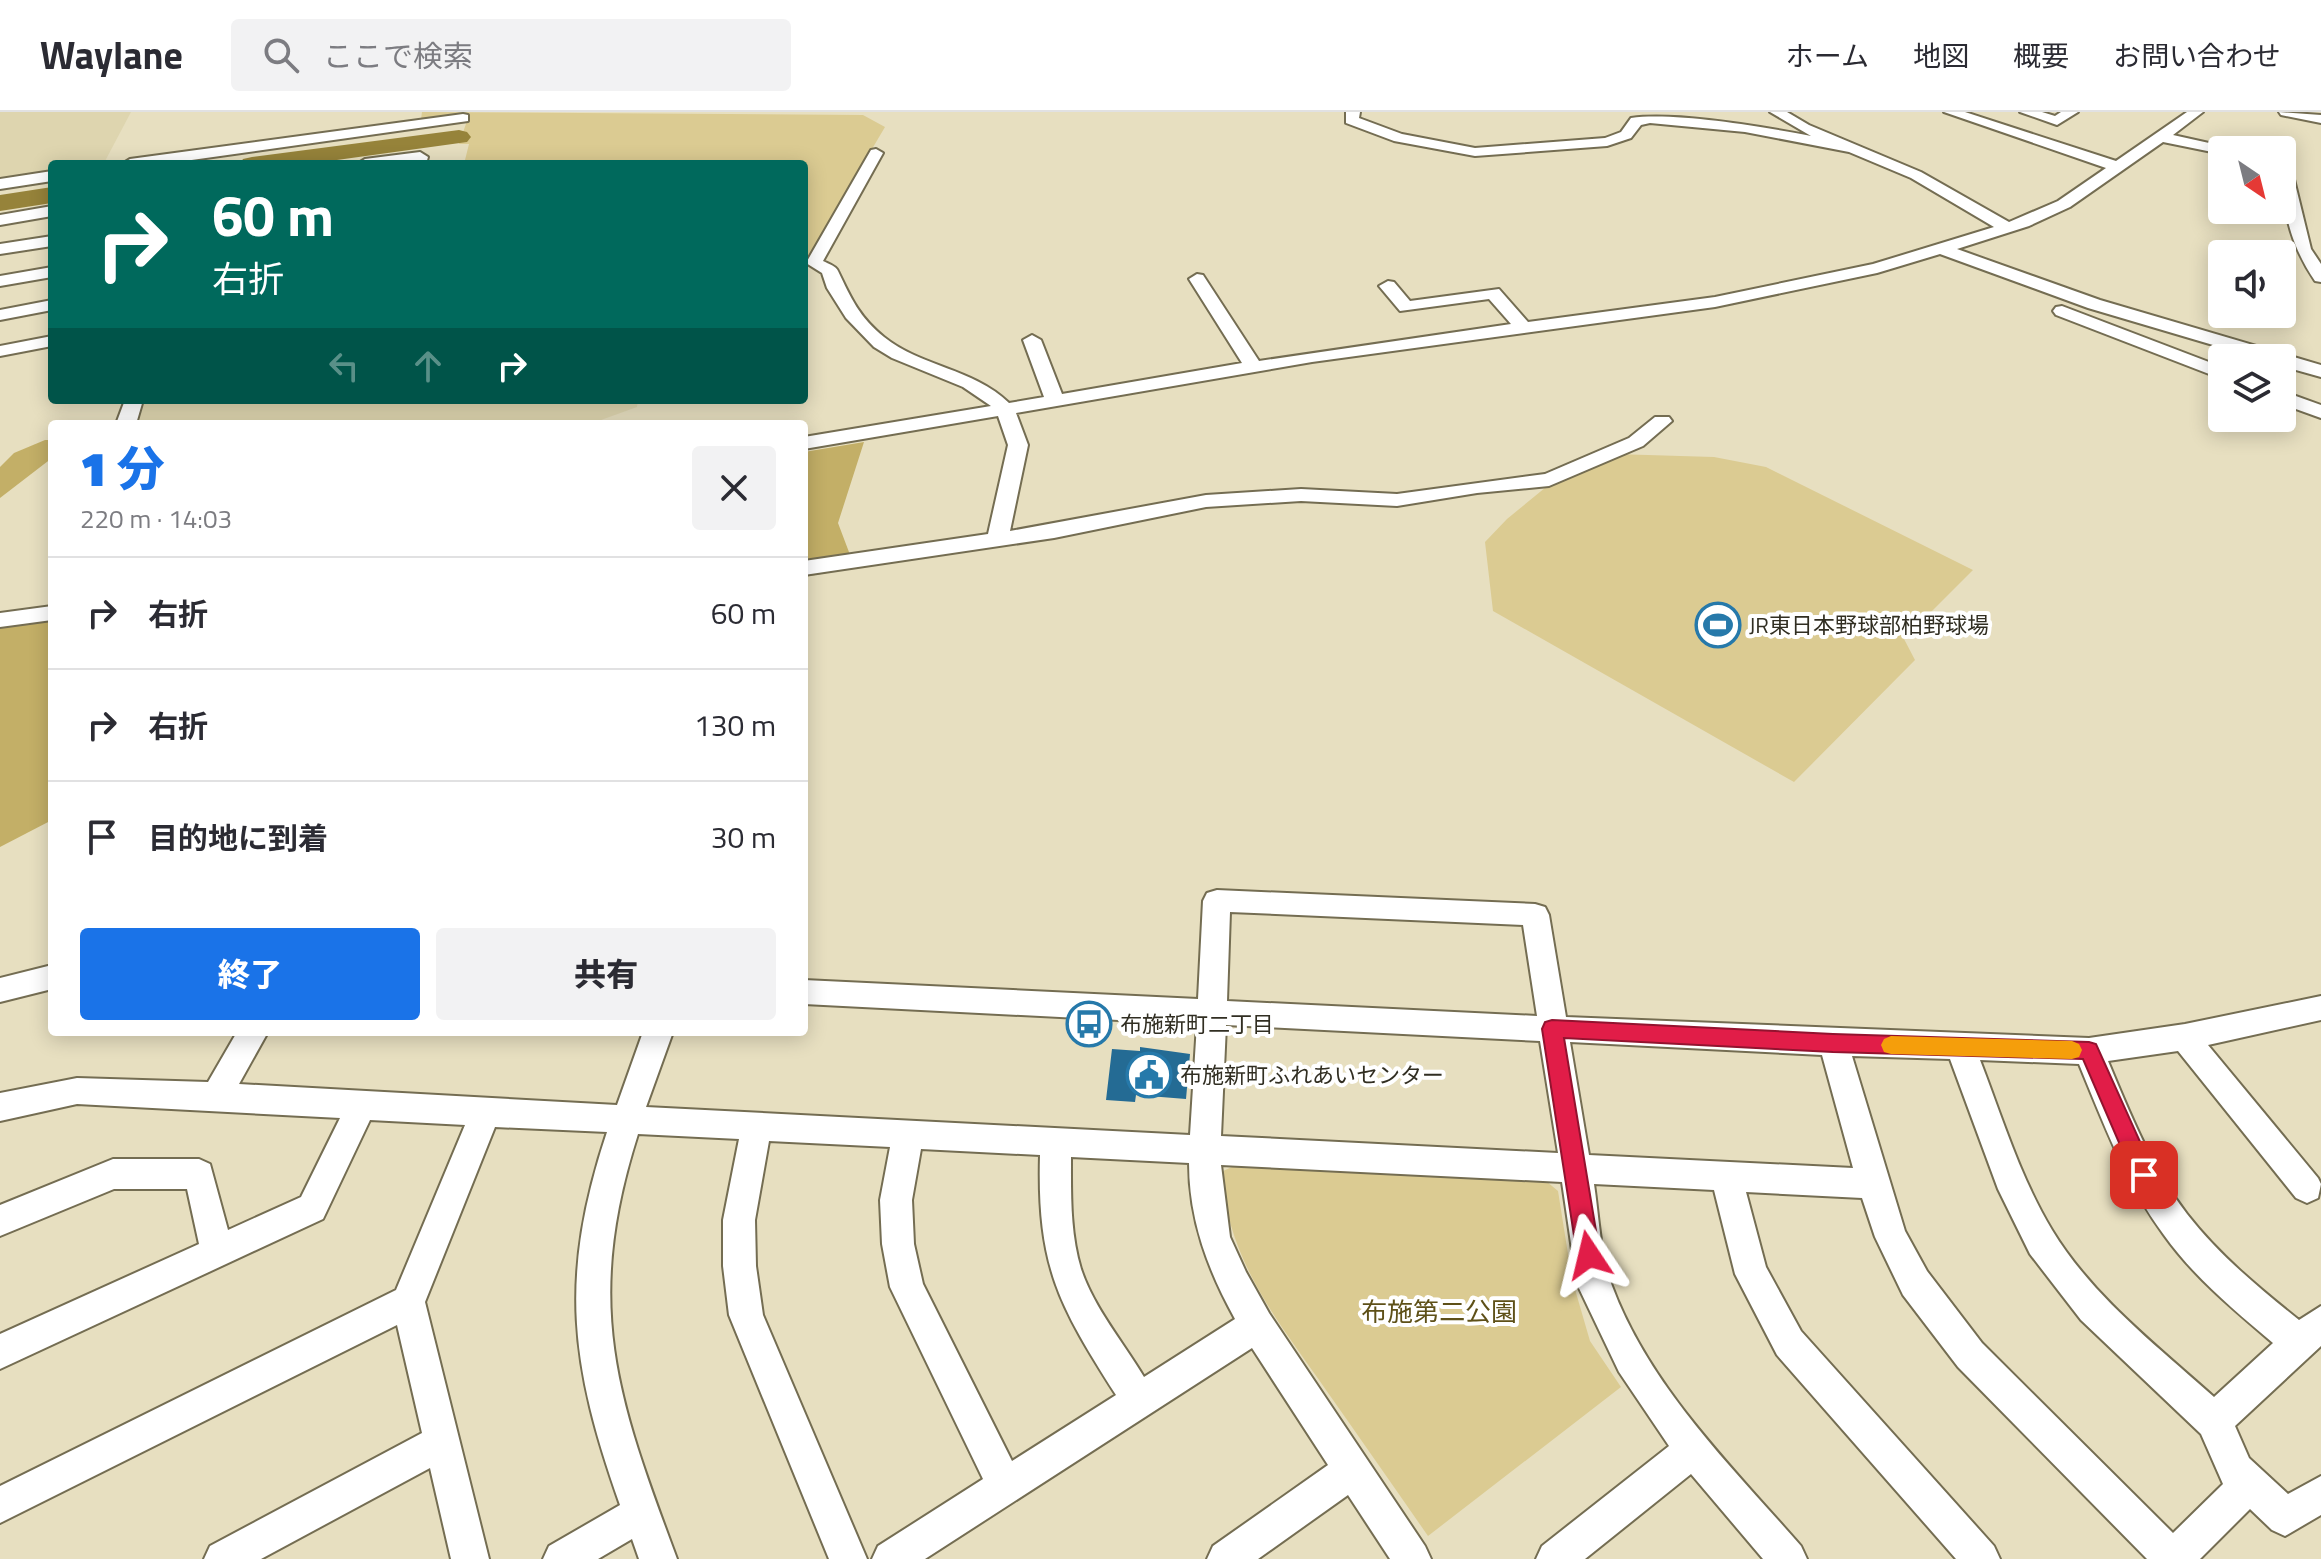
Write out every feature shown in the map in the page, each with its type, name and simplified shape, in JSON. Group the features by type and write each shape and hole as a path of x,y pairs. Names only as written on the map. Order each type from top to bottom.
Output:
{"street":[{"path":"1353,112 1351,120 1399,138 1475,152 1607,142 1626,135 1636,121 1650,119 1745,128 1855,149"},
{"path":"1777,112 1916,175 2008,228"},
{"path":"1951,112 2120,167"},
{"path":"2027,112 2057,121 2071,112"},
{"path":"808,442 1253,366 1715,302 1877,268 2008,228 2064,204 2196,112"},
{"path":"2286,112 2321,119"},
{"path":"157,160 463,118"},
{"path":"2162,137 2208,147"},
{"path":"270,160 273,143"},
{"path":"876,153 814,263 830,271 834,288 853,319 896,353 942,369 992,394 1006,410 1018,445 998,539"},
{"path":"396,160 420,157 419,160"},
{"path":"0,184 48,177"},
{"path":"0,220 48,212"},
{"path":"2296,220 2303,249 2321,277"},
{"path":"0,249 48,242"},
{"path":"1942,249 2094,304 2229,344"},
{"path":"1921,256 2208,368"},
{"path":"0,281 48,273"},
{"path":"1197,279 1253,366"},
{"path":"1388,286 1406,307 1493,293 1524,328"},
{"path":"0,315 48,306"},
{"path":"1032,340 1056,402"},
{"path":"0,351 48,342"},
{"path":"2296,364 2321,371"},
{"path":"2296,402 2321,412"},
{"path":"808,567 998,539 1229,498 1301,495 1397,500 1477,487 1549,480 1636,442 1662,421"},
{"path":"0,620 48,614"},
{"path":"1412,1559 1257,1325 1234,1284 1214,1237 1205,1183 1205,1150 1217,901 1535,915 1594,1284 1609,1325 1635,1370 1694,1449 1788,1559"},
{"path":"0,990 48,978"},
{"path":"808,992 1833,1043 2089,1051 2185,1037 2321,1008"},
{"path":"216,1096 251,1036"},
{"path":"657,1036 626,1121 596,1241 593,1318 594,1347 602,1388 658,1559"},
{"path":"2185,1037 2211,1073 2316,1192"},
{"path":"1833,1043 1891,1237 1915,1283 1970,1355 2173,1559 2244,1489 2214,1421 2100,1317 2056,1264 2030,1221 1960,1048"},
{"path":"2089,1051 2129,1146 2164,1207 2201,1254 2240,1293 2311,1334 2214,1421"},
{"path":"0,1107 77,1091 216,1096 626,1121 1873,1184"},
{"path":"0,1352 312,1208 361,1106"},
{"path":"470,1559 408,1302 486,1111"},
{"path":"758,1126 743,1177 739,1207 739,1280 746,1315 848,1559"},
{"path":"908,1134 896,1200 898,1244 907,1287 1005,1486"},
{"path":"1056,1142 1054,1213 1064,1267 1077,1298 1140,1402"},
{"path":"0,1221 113,1174 199,1174 217,1251"},
{"path":"1727,1177 1740,1238 1752,1274 1789,1343 1981,1559"},
{"path":"0,1505 408,1302"},
{"path":"891,1559 1257,1325"},
{"path":"223,1559 440,1443"},
{"path":"1555,1559 1694,1449"},
{"path":"2233,1467 2285,1517 2321,1494"},
{"path":"1226,1559 1353,1469"},
{"path":"562,1559 642,1513"}],"shaded area":[{"path":"0,112 131,112 106,160 48,160 48,172 0,179"},
{"path":"144,404 637,404 637,407 601,420 139,420"},
{"path":"48,440 48,461 0,498 0,467 14,453"},
{"path":"864,442 838,523 855,568 808,576 808,451"},
{"path":"48,621 48,822 0,847 0,627"}],"green space":[{"path":"422,112 863,115 885,127 808,257 808,160 465,160 469,144 459,144 469,115 421,119"},
{"name":"JR東日本野球部柏野球場","path":"1614,454 1714,457 1766,467 1973,570 1904,639 1915,660 1794,782 1493,611 1485,542 1507,519 1562,474"},
{"name":"布施第二公園","path":"1236,1165 1546,1181 1558,1191 1572,1279 1590,1341 1621,1387 1428,1536 1258,1288 1234,1234 1226,1205 1221,1172"}],"building":[{"name":"布施新町ふれあいセンター","path":"1140,1047 1190,1054 1186,1099 1136,1095 1135,1102 1106,1100 1112,1049 1140,1051"}],"waterway":[{"path":"283,160 459,137"},
{"path":"0,203 48,196"}],"slow traffic":[{"path":"1891,1045 2072,1050"}],"place":[{"name":"JR東日本野球部柏野球場","path":"1718,625"},
{"name":"布施新町二丁目","path":"1089,1024"},
{"name":"布施新町ふれあいセンター","path":"1149,1075"}],"route":[{"path":"1589,1255 1552,1029 1833,1043 2089,1051 2144,1175"}]}
